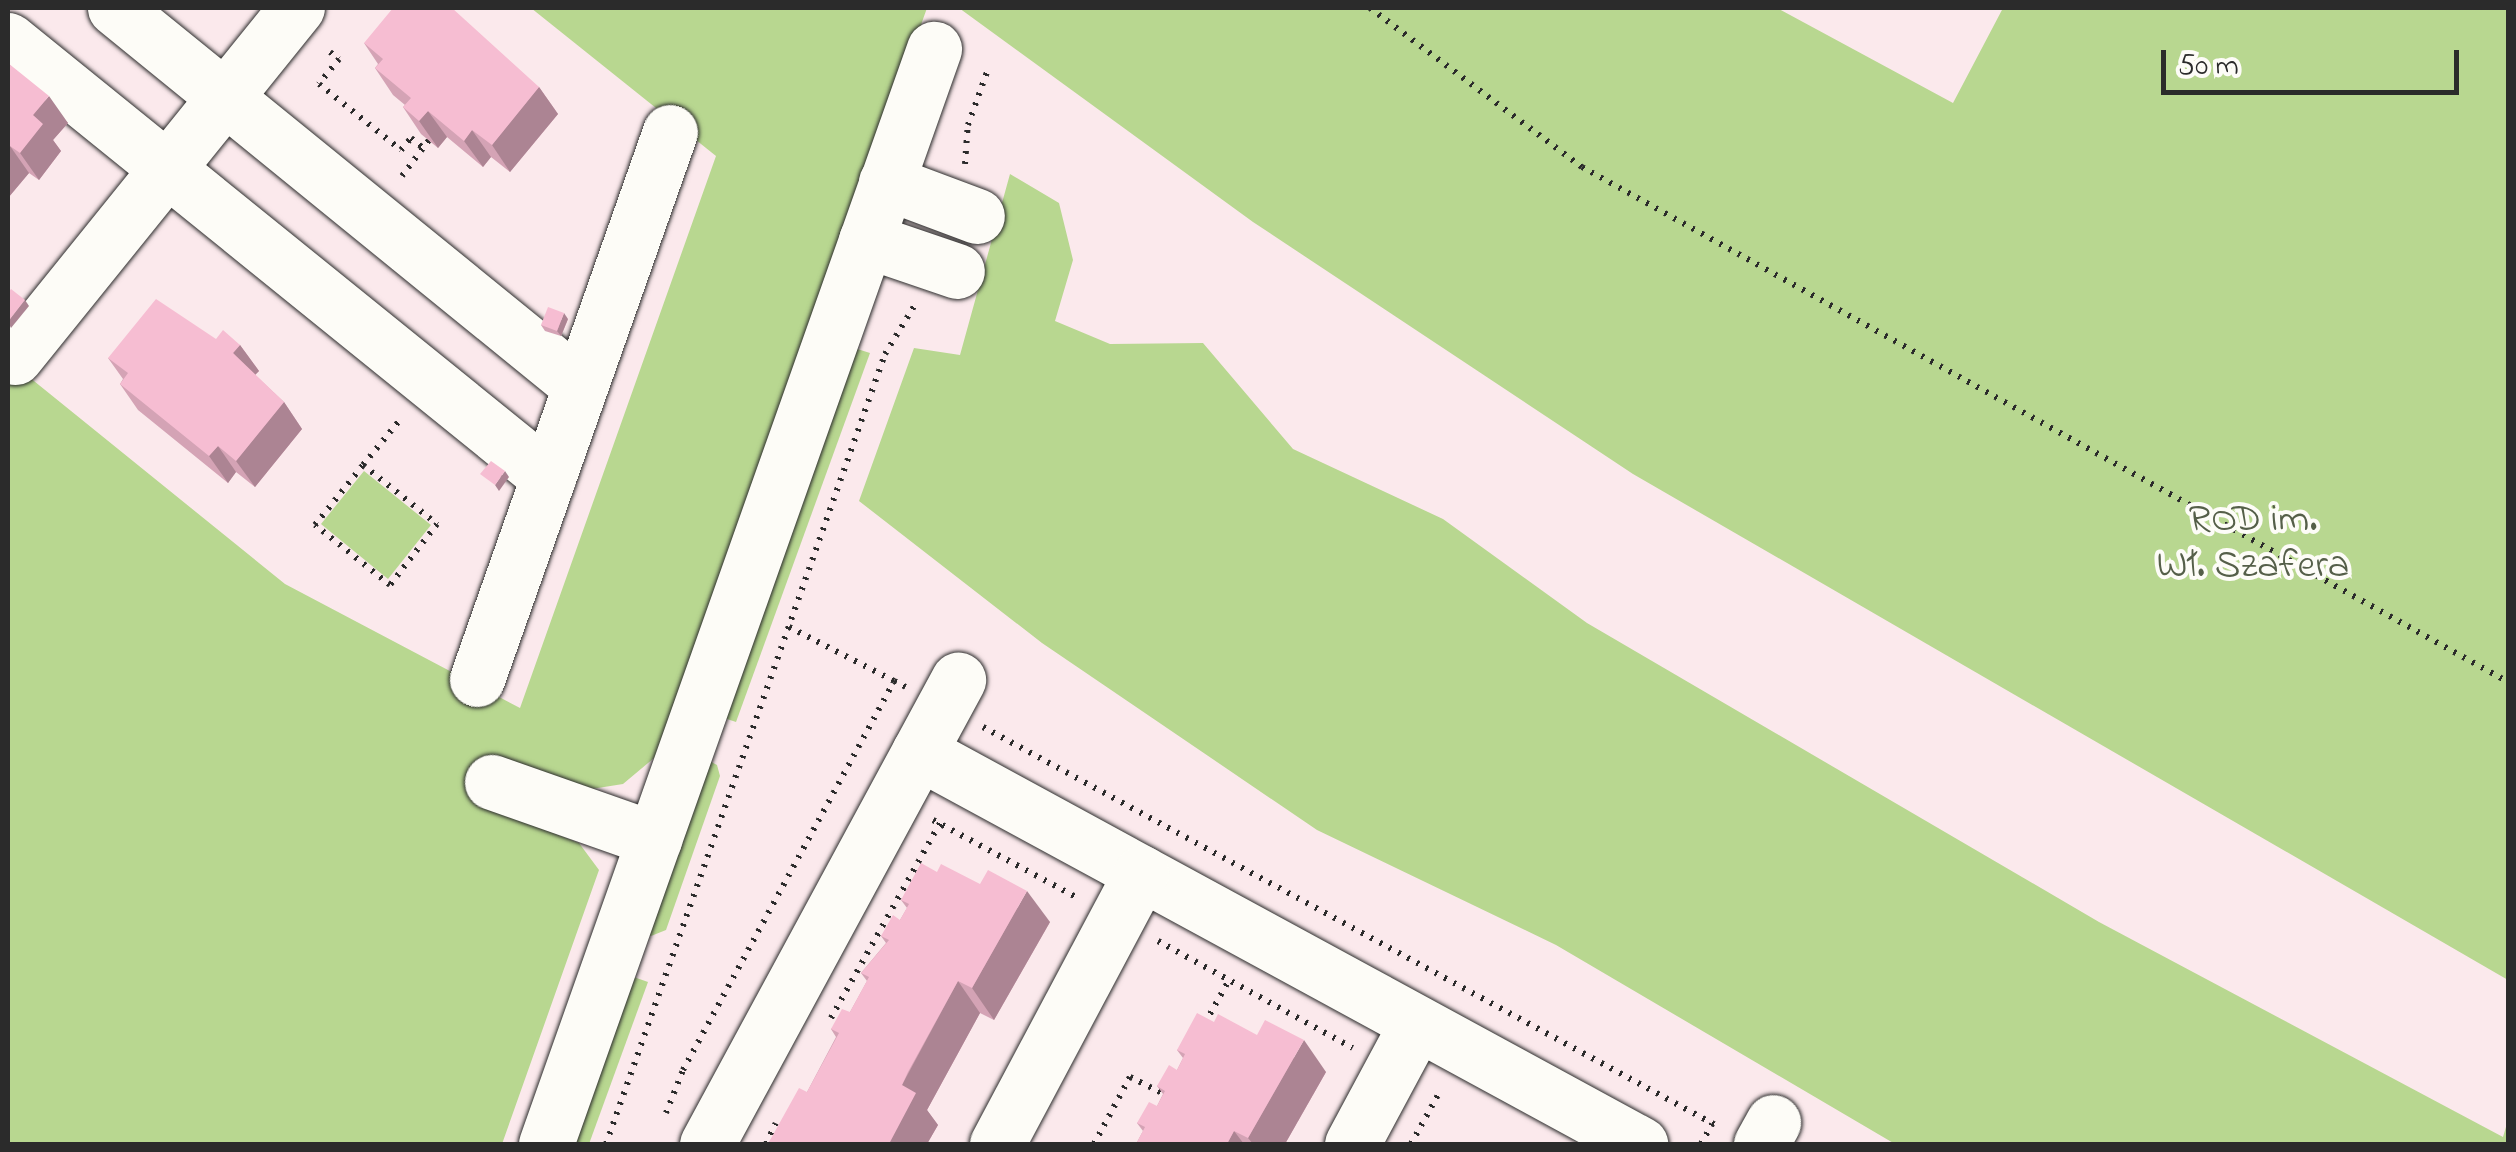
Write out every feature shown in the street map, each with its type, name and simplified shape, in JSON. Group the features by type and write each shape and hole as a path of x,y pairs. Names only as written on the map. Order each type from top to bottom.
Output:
{"street":[{"path":"114,8 580,386"},
{"path":"15,357 297,8"},
{"path":"8,40 548,478"},
{"path":"546,1144 934,48"},
{"path":"477,679 670,132"},
{"path":"886,182 967,200"},
{"path":"866,240 939,281"},
{"path":"706,1144 958,680"},
{"path":"919,752 1129,896 1416,1061 1640,1144"},
{"path":"492,782 654,839"},
{"path":"997,1144 1129,896"},
{"path":"1352,1144 1416,1061"}],"path":[{"path":"1370,8 1582,167 2508,682"},
{"path":"330,52 339,59 318,84 401,150 411,138 423,148"},
{"path":"967,200 968,125 988,69"},
{"path":"402,176 429,140"},
{"path":"606,1144 885,354 939,281"},
{"path":"363,465 437,524 390,584 314,525 363,465 399,421"},
{"path":"789,627 894,681"},
{"path":"939,824 1129,896 1229,980 1416,1061 1455,1101"},
{"path":"1198,1036 1229,980"},
{"path":"1411,1144 1416,1061"},
{"path":"1094,1144 1130,1077 1165,1096 1173,1081"},
{"path":"1701,1144 1712,1124"}],"green space":[{"path":"531,8 927,8 660,753 623,784 485,806 579,843 599,870 502,1144 8,1144 8,360 285,584 520,708 716,156"},
{"name":"ROD im. Wł. Szafera","path":"959,8 1777,8 1953,103 2003,8 2508,8 2508,980 1633,474 1253,222"},
{"path":"1010,174 1059,203 1073,260 1055,321 1110,344 1203,343 1293,449 1443,519 1587,623 2099,922 2503,1137 2508,1120 2508,1144 1895,1144 1556,945 1317,830 1042,643 859,501 914,348 960,355"},
{"path":"851,347 870,353 736,722 721,717"},
{"path":"364,471 431,525 388,579 321,524"},
{"path":"704,758 717,765 720,776 666,930 651,936 645,933"},
{"path":"628,975 648,982 589,1144 568,1144"}],"building":[{"path":"393,8 452,8 539,87 492,145 472,130 464,141 428,111 419,121 403,107 411,98 375,68 383,59 364,43"},
{"path":"8,63 49,96 33,115 43,124 20,153 10,146 8,150"},
{"path":"11,289 25,300 8,322 8,293"},
{"path":"156,299 216,339 223,330 240,345 233,353 284,402 236,461 218,446 209,456 120,384 128,373 108,358"},
{"path":"548,307 564,313 557,331 541,325"},
{"path":"491,461 505,471 495,485 480,474"},
{"path":"921,863 937,872 941,864 980,884 988,870 1027,891 972,988 958,981 908,1072 902,1085 916,1093 889,1144 769,1142 799,1088 807,1092 839,1033 831,1029 842,1009 850,1012 869,977 861,973 889,940 881,936 893,915 900,920 909,904 901,900"},
{"path":"1197,1013 1214,1022 1218,1014 1257,1035 1265,1020 1304,1040 1248,1138 1234,1131 1227,1144 1136,1144 1145,1127 1137,1123 1149,1102 1157,1106 1165,1091 1157,1086 1169,1065 1177,1070 1185,1054 1177,1050"}]}
